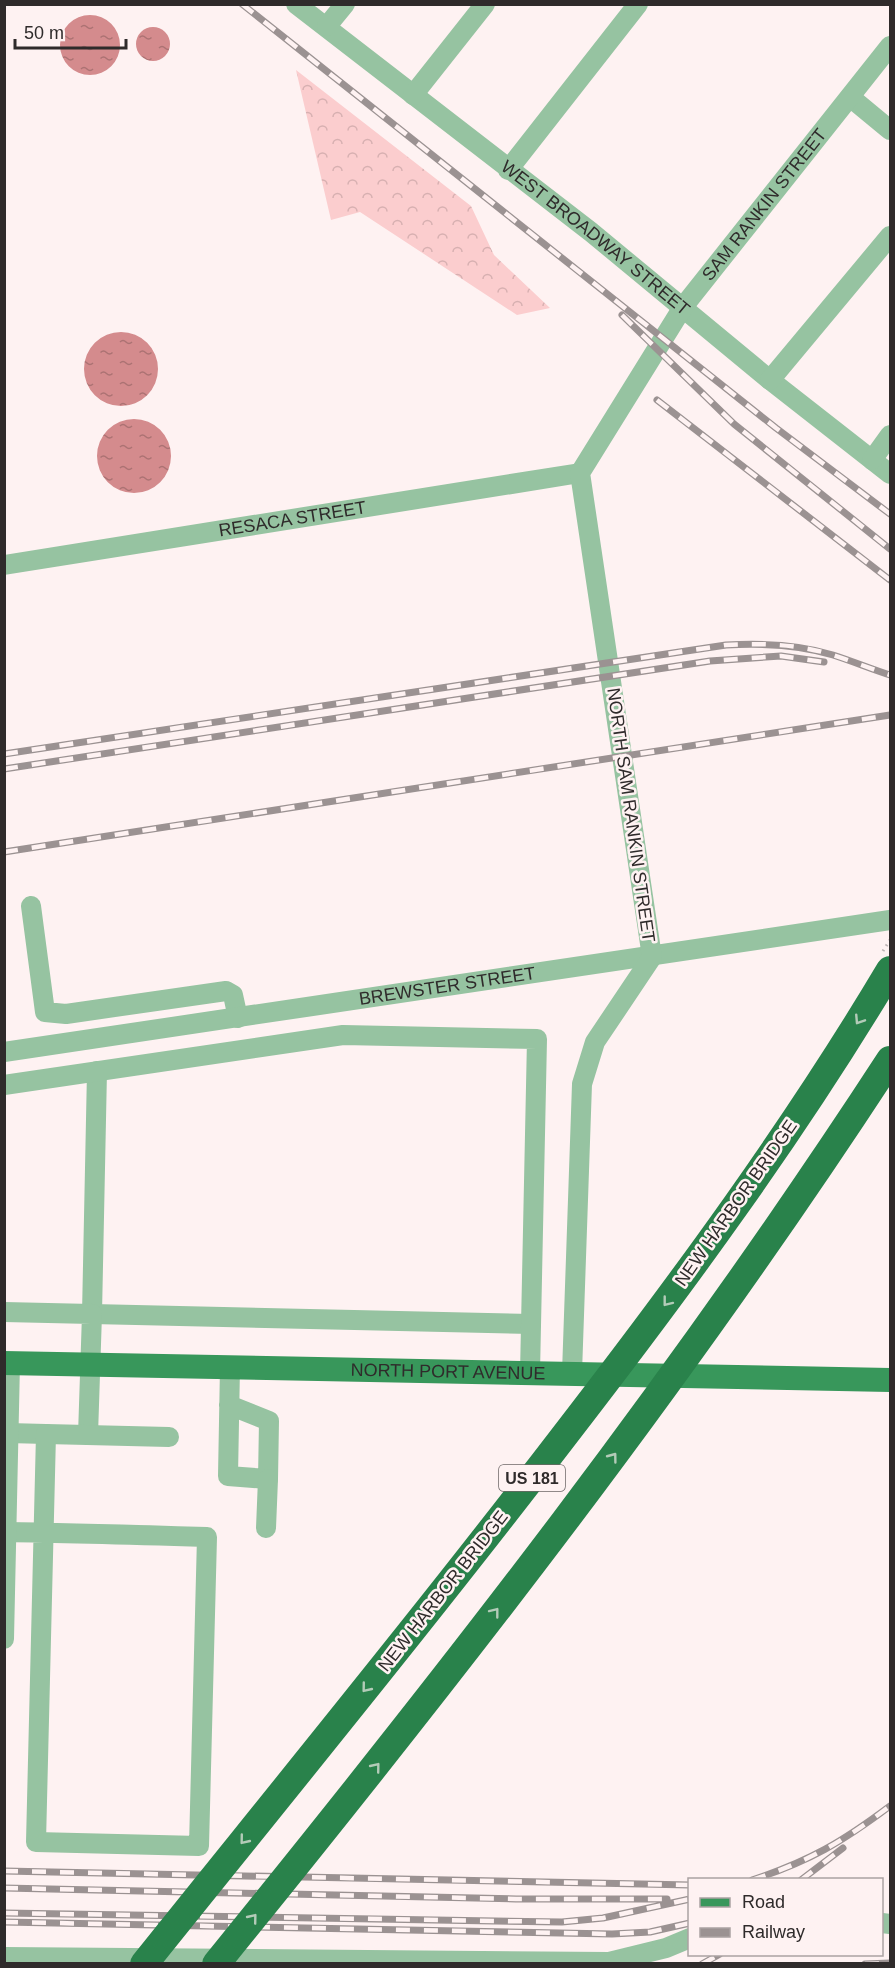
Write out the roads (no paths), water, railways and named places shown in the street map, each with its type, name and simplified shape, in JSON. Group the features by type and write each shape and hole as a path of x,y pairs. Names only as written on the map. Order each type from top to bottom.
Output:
{"highway":[{"name":"NEW HARBOR BRIDGE","path":"144,1964 480,1545 682,1283 773,1153 891,970"},
{"name":"US 181","path":"216,1964 379,1762 678,1370 891,1060"}],"main road":[{"name":"NORTH PORT AVENUE","path":"7,1363 891,1380"}],"street":[{"name":"WEST BROADWAY STREET","path":"296,4 683,307 770,380 891,474"},
{"path":"327,26 345,4"},
{"path":"413,95 485,4"},
{"path":"508,170 638,4"},
{"name":"SAM RANKIN STREET","path":"580,473 644,366 683,307 891,46"},
{"path":"850,97 891,130"},
{"path":"770,380 891,236"},
{"path":"872,460 891,435"},
{"name":"RESACA STREET","path":"4,565 580,473"},
{"name":"NORTH SAM RANKIN STREET","path":"572,1373 582,1084 595,1042 652,957 580,473"},
{"path":"31,906 45,1012 66,1014 226,991 233,995 238,1018"},
{"name":"BREWSTER STREET","path":"4,1052 891,920"},
{"path":"4,1085 343,1035 537,1040 530,1373"},
{"path":"88,1435 97,1071"},
{"path":"4,1312 531,1324"},
{"path":"4,1639 7,1363"},
{"path":"230,1367 228,1476 268,1479"},
{"path":"229,1405 269,1421 266,1528"},
{"path":"8,1432 169,1437"},
{"path":"6,1532 44,1532 207,1537 199,1846 36,1842 44,1532 46,1434"},
{"path":"4,1957 609,1962 666,1948 688,1939"}],"water":[{"path":"84,15 96,15 107,20 115,28 120,45 118,57 107,70 96,75 84,75 73,70 65,62 60,51 60,39 65,28 73,20"},
{"path":"153,27 165,32 170,44 165,56 153,61 141,56 136,44 141,32"},
{"path":"121,332 142,338 152,348 158,369 152,390 142,400 121,406 100,400 90,390 84,369 90,348 100,338"},
{"path":"134,419 155,425 165,435 171,456 165,477 155,487 134,493 113,487 103,477 97,456 103,435 113,425"}],"railway":[{"path":"242,4 776,428 890,514"},
{"path":"622,315 734,424 890,549"},
{"path":"657,400 890,580"},
{"path":"4,754 726,645 793,646 833,655 890,675"},
{"path":"4,769 710,661 781,656 824,662"},
{"path":"4,852 890,715"},
{"path":"757,1878 825,1849 890,1806"},
{"path":"804,1878 843,1848"},
{"path":"4,1871 688,1885"},
{"path":"4,1888 516,1899 667,1899"},
{"path":"4,1913 562,1922 603,1918 688,1899"},
{"path":"4,1922 612,1934 650,1932 688,1923"},
{"path":"702,1964 716,1956"},
{"path":"865,1964 890,1963"}]}
